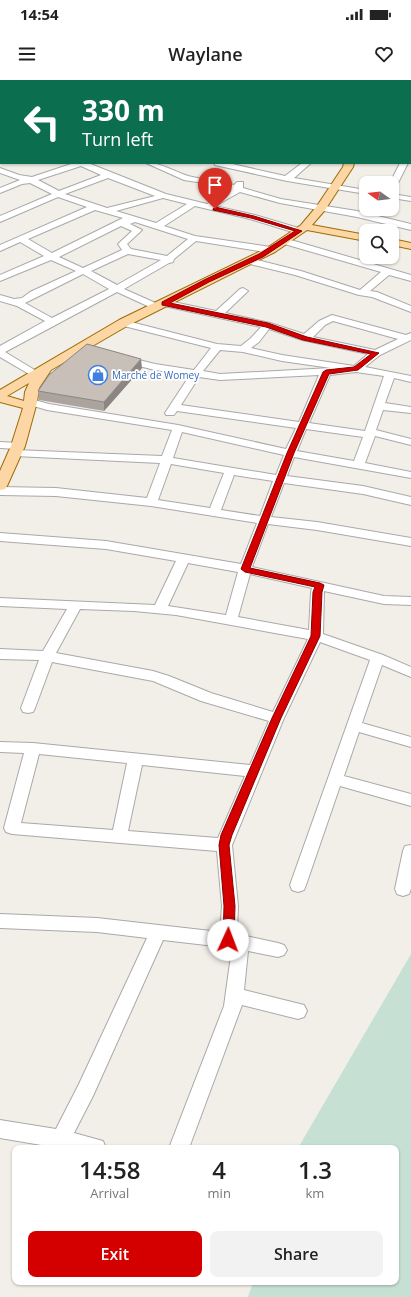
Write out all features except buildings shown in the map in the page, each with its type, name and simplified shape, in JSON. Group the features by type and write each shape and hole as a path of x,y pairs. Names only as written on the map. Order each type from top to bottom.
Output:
{"main road":[{"path":"0,395 123,323 271,250 302,229 321,208 349,164"},
{"path":"302,229 359,237"},
{"path":"399,243 411,246"},
{"path":"0,486 16,450 29,406 30,395 40,372"},
{"path":"0,398 29,406"},
{"path":"0,404 29,406"}],"street":[{"path":"0,191 20,182 79,164"},
{"path":"84,164 108,175 163,196 302,229"},
{"path":"153,164 188,178 240,189 280,200 357,214 411,227"},
{"path":"222,164 287,179 359,191"},
{"path":"287,179 306,164"},
{"path":"398,176 404,164"},
{"path":"0,167 10,165 29,179 59,194 156,227 194,238 271,250"},
{"path":"0,170 18,177 29,179"},
{"path":"240,189 238,186 256,172"},
{"path":"0,219 108,175"},
{"path":"207,207 240,189"},
{"path":"107,210 112,210 163,196"},
{"path":"399,197 411,199"},
{"path":"156,227 193,204"},
{"path":"0,248 94,207"},
{"path":"127,251 126,247 122,244 138,230 130,228 124,224 132,219"},
{"path":"0,278 40,260 53,256 77,243 132,219"},
{"path":"0,352 170,260 194,238"},
{"path":"21,239 65,264 84,271 117,289 161,305 218,314 268,325 306,338 376,353"},
{"path":"284,241 411,278"},
{"path":"14,302 25,300 33,294 127,251 153,255 170,260"},
{"path":"248,261 298,273 362,293 374,294 411,309"},
{"path":"362,293 387,272"},
{"path":"218,314 243,291"},
{"path":"0,298 14,302 53,322"},
{"path":"306,338 322,323 332,318 409,337"},
{"path":"123,323 217,347 243,349 282,358 390,374 411,379"},
{"path":"243,349 255,340 268,325"},
{"path":"116,357 155,367 220,377 326,372 356,369 376,353 409,337"},
{"path":"83,347 96,351"},
{"path":"164,426 174,407 196,374 217,347"},
{"path":"0,352 40,372"},
{"path":"231,620 245,569 290,453 326,372"},
{"path":"359,464 390,374"},
{"path":"29,406 47,407 178,428 290,453 359,464 411,475"},
{"path":"380,406 411,410"},
{"path":"174,407 370,434 411,442"},
{"path":"151,502 178,428"},
{"path":"0,445 16,450 166,460 280,479 364,490 411,501"},
{"path":"214,512 230,471"},
{"path":"0,491 56,492 151,502 301,526 317,526 411,542"},
{"path":"0,537 106,546 184,558 245,569 384,600 411,601"},
{"path":"160,609 184,558"},
{"path":"180,1145 233,1006 234,941 224,845 277,718 316,636 317,592 320,585"},
{"path":"0,602 160,609 231,620 316,636 378,658 411,672"},
{"path":"28,708 47,656 76,605"},
{"path":"0,654 47,656 164,679 211,699 277,718"},
{"path":"298,885 378,658"},
{"path":"355,726 411,742"},
{"path":"0,747 33,748 255,771"},
{"path":"33,748 12,828 224,845"},
{"path":"119,836 136,758"},
{"path":"336,779 411,800"},
{"path":"403,889 411,851"},
{"path":"0,921 97,925 234,941 278,950"},
{"path":"61,1139 86,1090 158,932"},
{"path":"234,995 298,1011"},
{"path":"0,1129 61,1139 84,1145"}],"green space":[{"path":"411,954 411,1297 248,1297 252,1285 399,1285 399,1145 300,1145"}],"place":[{"name":"Marché de Womey","path":"98,375"}],"route":[{"path":"215,209 252,217 299,231 261,256 206,281 164,303 268,325 306,338 376,353 356,369 326,372 290,453 245,569 320,585 317,592 316,636 277,718 224,845 230,906 228,940"}]}
